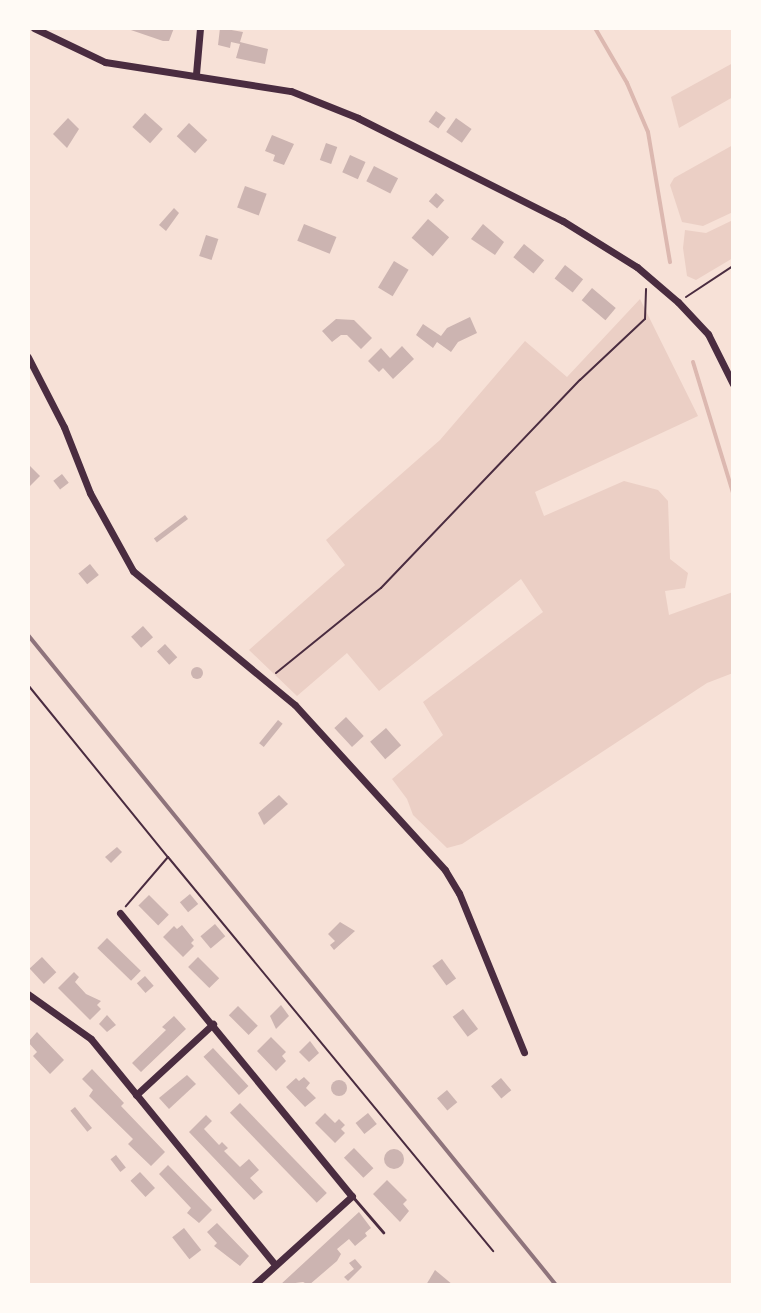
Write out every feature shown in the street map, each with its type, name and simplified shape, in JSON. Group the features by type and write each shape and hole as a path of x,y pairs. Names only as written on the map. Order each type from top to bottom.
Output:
{"street":[{"path":"34,28 105,62 291,91 358,118 563,221 647,276 678,302 708,334 733,384"},
{"path":"54,38 59,28"},
{"path":"196,74 200,28"},
{"path":"28,357 64,427 90,493 133,571 295,705 445,870 459,893 524,1052"},
{"path":"120,913 352,1196 254,1285"},
{"path":"28,994 91,1039 275,1265"},
{"path":"136,1095 213,1024"}],"lane":[{"path":"352,1196 383,1232"}],"path":[{"path":"678,302 733,266"},
{"path":"266,682 381,588 569,391 645,319 647,276"},
{"path":"28,685 493,1251"},
{"path":"120,913 168,857"}],"shaded area":[{"path":"733,63 733,97 679,128 671,97"},
{"path":"733,145 733,212 703,226 682,222 670,185 674,178"},
{"path":"733,220 733,258 696,280 687,276 683,248 685,230 706,233"},
{"path":"640,299 698,416 535,492 544,516 624,481 658,490 668,501 670,559 688,573 685,588 665,591 669,615 733,592 733,673 707,683 462,844 447,848 413,815 407,799 392,779 443,735 423,702 543,612 521,579 379,691 347,653 297,696 249,650 345,565 326,540 440,440 525,341 567,377"}],"building":[{"path":"125,28 174,28 169,41 163,41"},
{"path":"220,28 243,32 240,42 268,49 265,64 236,58 240,44 231,42 230,48 218,45"},
{"path":"436,111 446,118 438,129 429,122"},
{"path":"145,113 163,129 150,143 132,127"},
{"path":"68,118 79,129 67,148 53,134"},
{"path":"456,118 472,129 462,143 446,132"},
{"path":"189,123 207,140 195,153 177,136"},
{"path":"272,135 294,144 284,165 273,161 275,155 265,151"},
{"path":"326,143 337,147 331,164 320,160"},
{"path":"350,155 366,162 358,179 342,172"},
{"path":"374,166 398,178 390,193 366,181"},
{"path":"245,186 267,194 259,215 237,208"},
{"path":"436,193 444,200 437,209 429,201"},
{"path":"174,208 179,213 166,231 159,225"},
{"path":"428,219 449,237 433,256 412,238"},
{"path":"304,224 336,237 330,254 297,241"},
{"path":"483,224 504,242 495,255 471,239"},
{"path":"206,235 218,239 212,260 199,256"},
{"path":"524,244 544,260 534,274 513,257"},
{"path":"394,261 409,270 393,296 378,288"},
{"path":"565,265 583,279 573,293 555,278"},
{"path":"592,288 616,308 605,320 582,300"},
{"path":"470,317 477,333 458,342 451,352 437,342 433,348 416,335 423,324 441,336 447,328"},
{"path":"336,319 354,320 372,338 361,349 347,335 341,335 332,342 322,331"},
{"path":"402,346 414,359 393,379 383,368 379,372 368,361 381,348 390,358"},
{"path":"30,466 40,476 29,487 28,468"},
{"path":"62,474 69,483 60,489 53,481"},
{"path":"185,515 188,519 157,542 154,538"},
{"path":"90,564 99,575 87,584 78,573"},
{"path":"143,626 153,637 141,648 131,637"},
{"path":"165,644 177,657 169,665 157,652"},
{"path":"197,667 203,673 197,679 191,673"},
{"path":"346,717 364,736 352,747 334,728"},
{"path":"278,720 283,724 264,747 259,743"},
{"path":"386,728 401,745 385,759 370,742"},
{"path":"279,795 288,804 264,825 258,813"},
{"path":"117,847 122,852 111,863 105,857"},
{"path":"190,894 198,904 188,912 180,902"},
{"path":"149,895 169,915 158,925 138,906"},
{"path":"340,922 355,931 334,950 330,945 335,941 328,934"},
{"path":"215,924 225,936 211,948 200,936"},
{"path":"182,925 194,940 191,943 194,946 183,957 163,937 174,926 177,929"},
{"path":"107,938 141,971 131,981 97,948"},
{"path":"42,957 56,972 44,984 30,969"},
{"path":"198,957 219,978 209,988 188,967"},
{"path":"442,959 456,978 446,985 432,966"},
{"path":"74,972 79,977 75,982 86,994 101,1001 97,1005 101,1009 90,1020 58,988"},
{"path":"145,976 154,986 146,993 137,983"},
{"path":"281,1005 289,1016 276,1029 270,1016"},
{"path":"238,1006 258,1026 249,1035 229,1015"},
{"path":"463,1009 478,1029 468,1037 453,1017"},
{"path":"107,1015 116,1025 107,1032 99,1024"},
{"path":"174,1016 186,1029 141,1072 132,1063 166,1030 162,1027"},
{"path":"37,1032 64,1060 50,1074 33,1056 37,1052 28,1042"},
{"path":"271,1037 286,1052 282,1056 286,1061 276,1071 257,1051"},
{"path":"310,1041 319,1053 309,1062 299,1052"},
{"path":"213,1048 248,1086 239,1095 203,1057"},
{"path":"92,1069 124,1103 121,1106 165,1152 151,1166 128,1144 133,1139 89,1096 93,1090 82,1079"},
{"path":"187,1075 196,1084 169,1109 159,1098"},
{"path":"304,1077 310,1083 306,1088 316,1098 305,1107 286,1087 296,1078 299,1081"},
{"path":"501,1078 511,1090 501,1099 491,1086"},
{"path":"336,1080 342,1080 347,1088 345,1094 336,1096 331,1091 331,1085"},
{"path":"447,1090 457,1102 447,1111 437,1098"},
{"path":"240,1103 327,1193 317,1203 230,1113"},
{"path":"75,1107 92,1128 87,1132 70,1111"},
{"path":"325,1113 335,1123 339,1119 345,1125 341,1129 345,1133 335,1143 315,1123"},
{"path":"368,1113 377,1124 364,1134 356,1123"},
{"path":"206,1115 212,1121 204,1129 219,1145 222,1142 228,1148 224,1151 240,1167 249,1159 259,1170 250,1178 263,1192 254,1200 189,1132"},
{"path":"354,1148 373,1168 363,1178 344,1158"},
{"path":"394,1149 401,1152 404,1159 401,1166 394,1169 387,1166 384,1159 387,1152"},
{"path":"116,1155 126,1168 120,1172 110,1159"},
{"path":"168,1165 212,1210 199,1223 187,1213 191,1208 159,1174"},
{"path":"140,1172 155,1188 145,1197 130,1181"},
{"path":"387,1180 407,1200 403,1204 409,1211 400,1222 373,1194"},
{"path":"359,1212 371,1228 365,1233 367,1236 355,1246 349,1239 337,1249 341,1254 337,1261 309,1285 303,1282 280,1285"},
{"path":"217,1223 249,1256 240,1266 214,1246 217,1243 207,1232"},
{"path":"184,1228 201,1250 189,1259 172,1237"},
{"path":"355,1259 362,1267 348,1281 344,1277 354,1269 349,1263"},
{"path":"435,1270 453,1285 426,1285"}],"waterway":[{"path":"595,28 627,83 648,132 670,262"},
{"path":"693,362 733,493"}],"railway":[{"path":"28,635 556,1285"}]}
